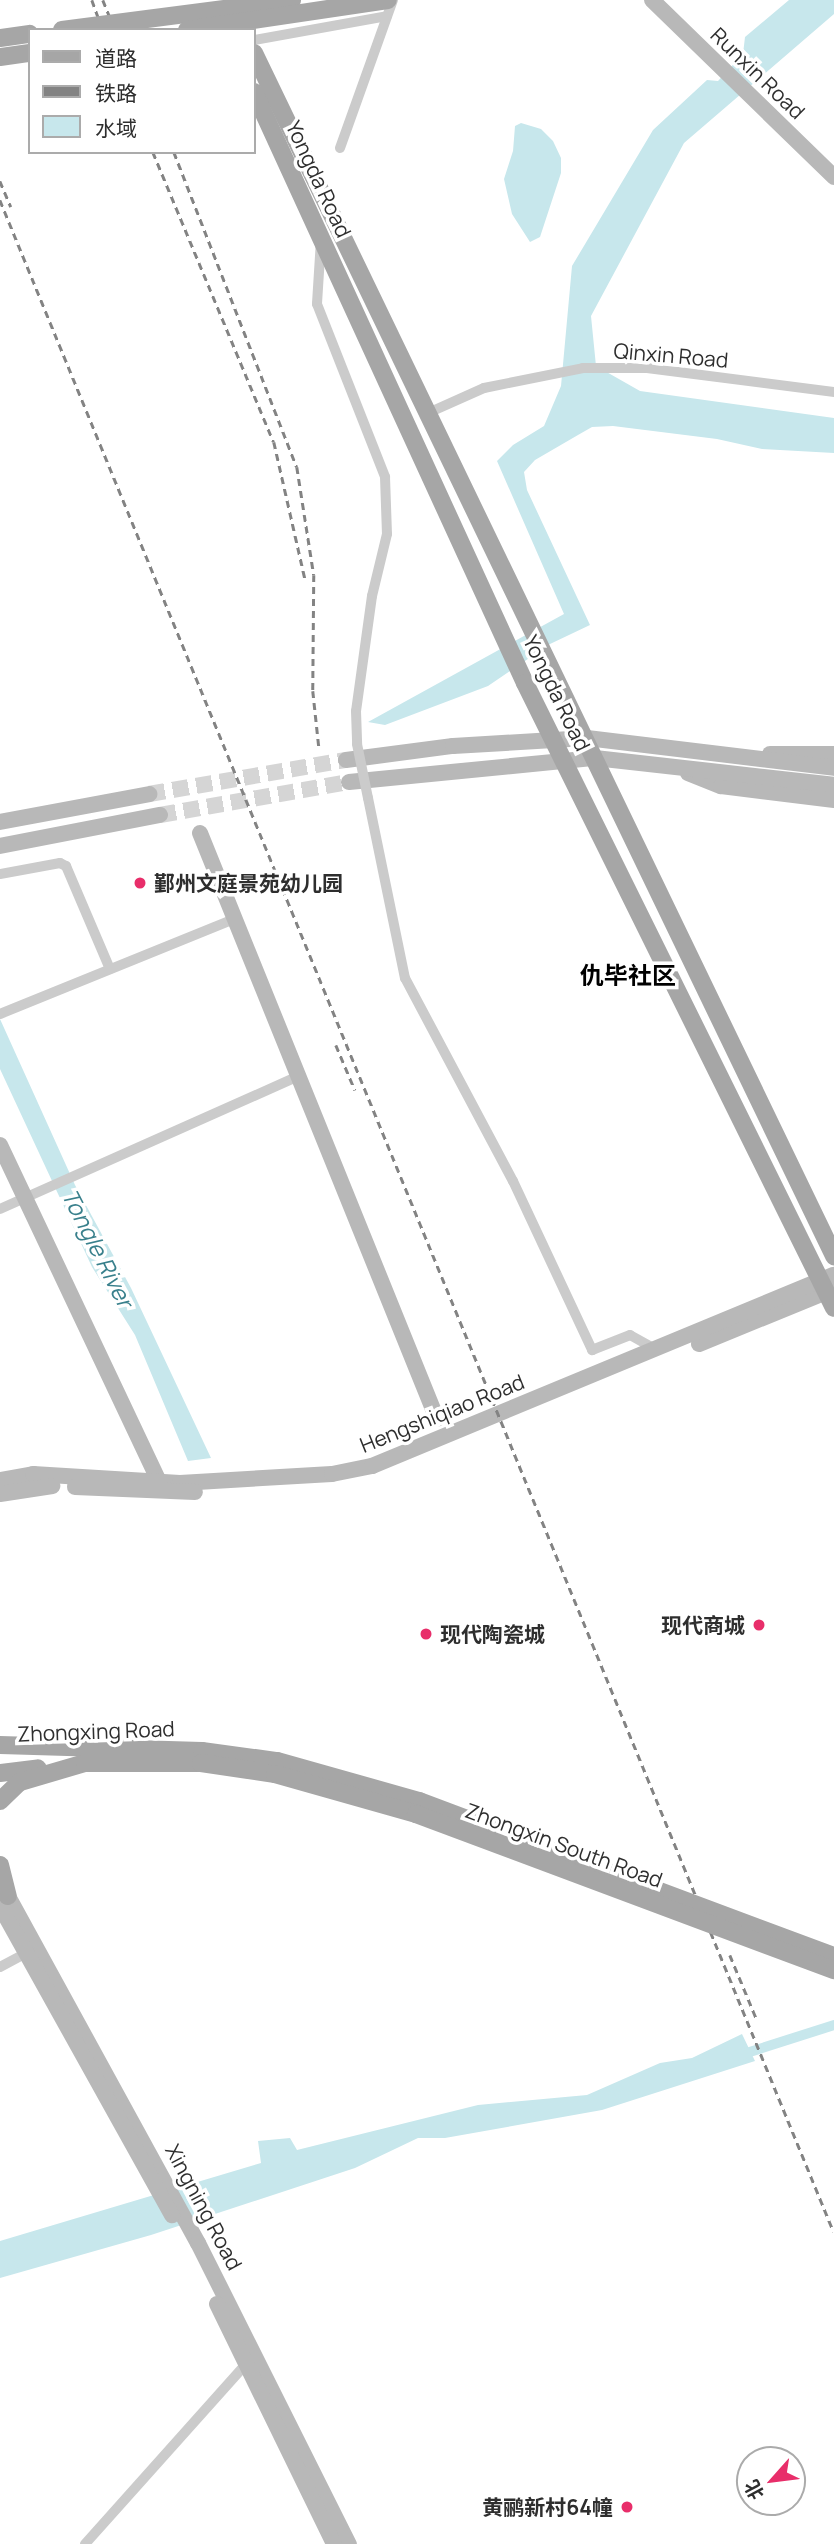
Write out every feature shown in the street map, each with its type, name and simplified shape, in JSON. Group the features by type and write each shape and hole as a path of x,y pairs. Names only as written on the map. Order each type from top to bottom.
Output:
{"main road":[{"path":"211,0 224,28"},
{"path":"228,0 241,28"},
{"path":"77,28 292,0"},
{"name":"Runxin Road","path":"652,0 834,177"},
{"path":"203,28 389,5"},
{"path":"0,38 28,34"},
{"path":"0,57 28,53"},
{"name":"Yongda Road","path":"256,57 502,569 587,738 834,1256"},
{"name":"Yongda Road","path":"256,96 525,683 830,1289"},
{"path":"346,760 587,738 834,768"},
{"path":"742,757 797,750 834,754"},
{"path":"349,782 595,758 834,785"},
{"path":"677,767 721,786 834,800"},
{"path":"0,822 149,794"},
{"path":"0,846 160,815"},
{"path":"200,832 301,1075 437,1419"},
{"path":"0,1145 159,1481"},
{"name":"Hengshiqiao Road","path":"0,1480 33,1474 159,1481 304,1476 372,1466 657,1350 830,1289"},
{"name":"Hengshiqiao Road","path":"0,1494 35,1485 161,1494 353,1480 384,1472 830,1289"},
{"path":"0,1745 85,1756"},
{"name":"Zhongxing Road","path":"0,1757 202,1751 276,1767"},
{"path":"0,1801 20,1782 85,1756"},
{"name":"Zhongxing Road","path":"0,1773 85,1756"},
{"name":"Zhongxin South Road","path":"276,1767 419,1801 834,1956"},
{"name":"Zhongxin South Road","path":"276,1767 416,1814 834,1969"},
{"name":"Xingning Road","path":"0,1865 3,1895 26,1953 143,2151"},
{"name":"Xingning Road","path":"3,1895 194,2245 349,2544"},
{"name":"Xingning Road","path":"194,2245 246,2364 334,2544"}],"street":[{"path":"256,39 389,5"},
{"path":"340,148 389,5"},
{"path":"321,237 317,304 385,477 387,534 372,597 356,711 357,744 405,978 513,1181 592,1350 630,1335 657,1350"},
{"name":"Qinxin Road","path":"428,413 484,388 583,368 647,368 834,392"},
{"path":"0,874 60,863 66,866 110,969"},
{"path":"6,1012 236,918"},
{"path":"0,1209 42,1187 301,1075"},
{"path":"0,1967 26,1953"},
{"path":"85,2544 246,2364"}],"water":[{"path":"789,0 834,0 834,14 684,143 591,316 596,366 640,391 834,418 834,453 762,449 717,439 613,426 592,427 578,435 535,460 524,472 527,490 590,625 550,644 488,686 385,725 368,722 564,614 497,461 513,445 544,426 561,386 572,266 653,130 707,80 718,81 743,54 745,37"},
{"path":"521,123 541,129 553,141 561,158 561,173 540,237 530,242 512,214 504,179 513,151 515,126"},
{"name":"Tongle River","path":"0,1019 75,1185 131,1288 211,1458 188,1461 135,1335 92,1267 0,1069"},
{"path":"742,2034 755,2061 602,2110 445,2138 418,2138 355,2168 151,2235 0,2278 0,2241 261,2163 258,2141 290,2138 297,2150 478,2105 587,2095 660,2063 692,2058"}],"waterway":[{"path":"737,2056 834,2025"}],"tunnel":[{"path":"149,794 346,760"},
{"path":"160,815 349,782"}],"railway":[{"path":"92,0 102,28"},
{"path":"103,0 114,28"},
{"path":"154,154 274,442 305,579"},
{"path":"175,154 297,467 314,575 313,691 319,747"},
{"path":"0,181 11,207"},
{"path":"0,200 834,2232"},
{"path":"336,1045 355,1090"},
{"path":"730,1955 757,2020"}],"place":[{"name":"鄞州文庭景苑幼儿园","path":"140,883"},
{"name":"现代商城","path":"759,1625"},
{"name":"现代陶瓷城","path":"426,1634"},
{"name":"黄鹂新村64幢","path":"627,2507"}],"district":[{"name":"仇毕社区","path":"628,975"}]}
